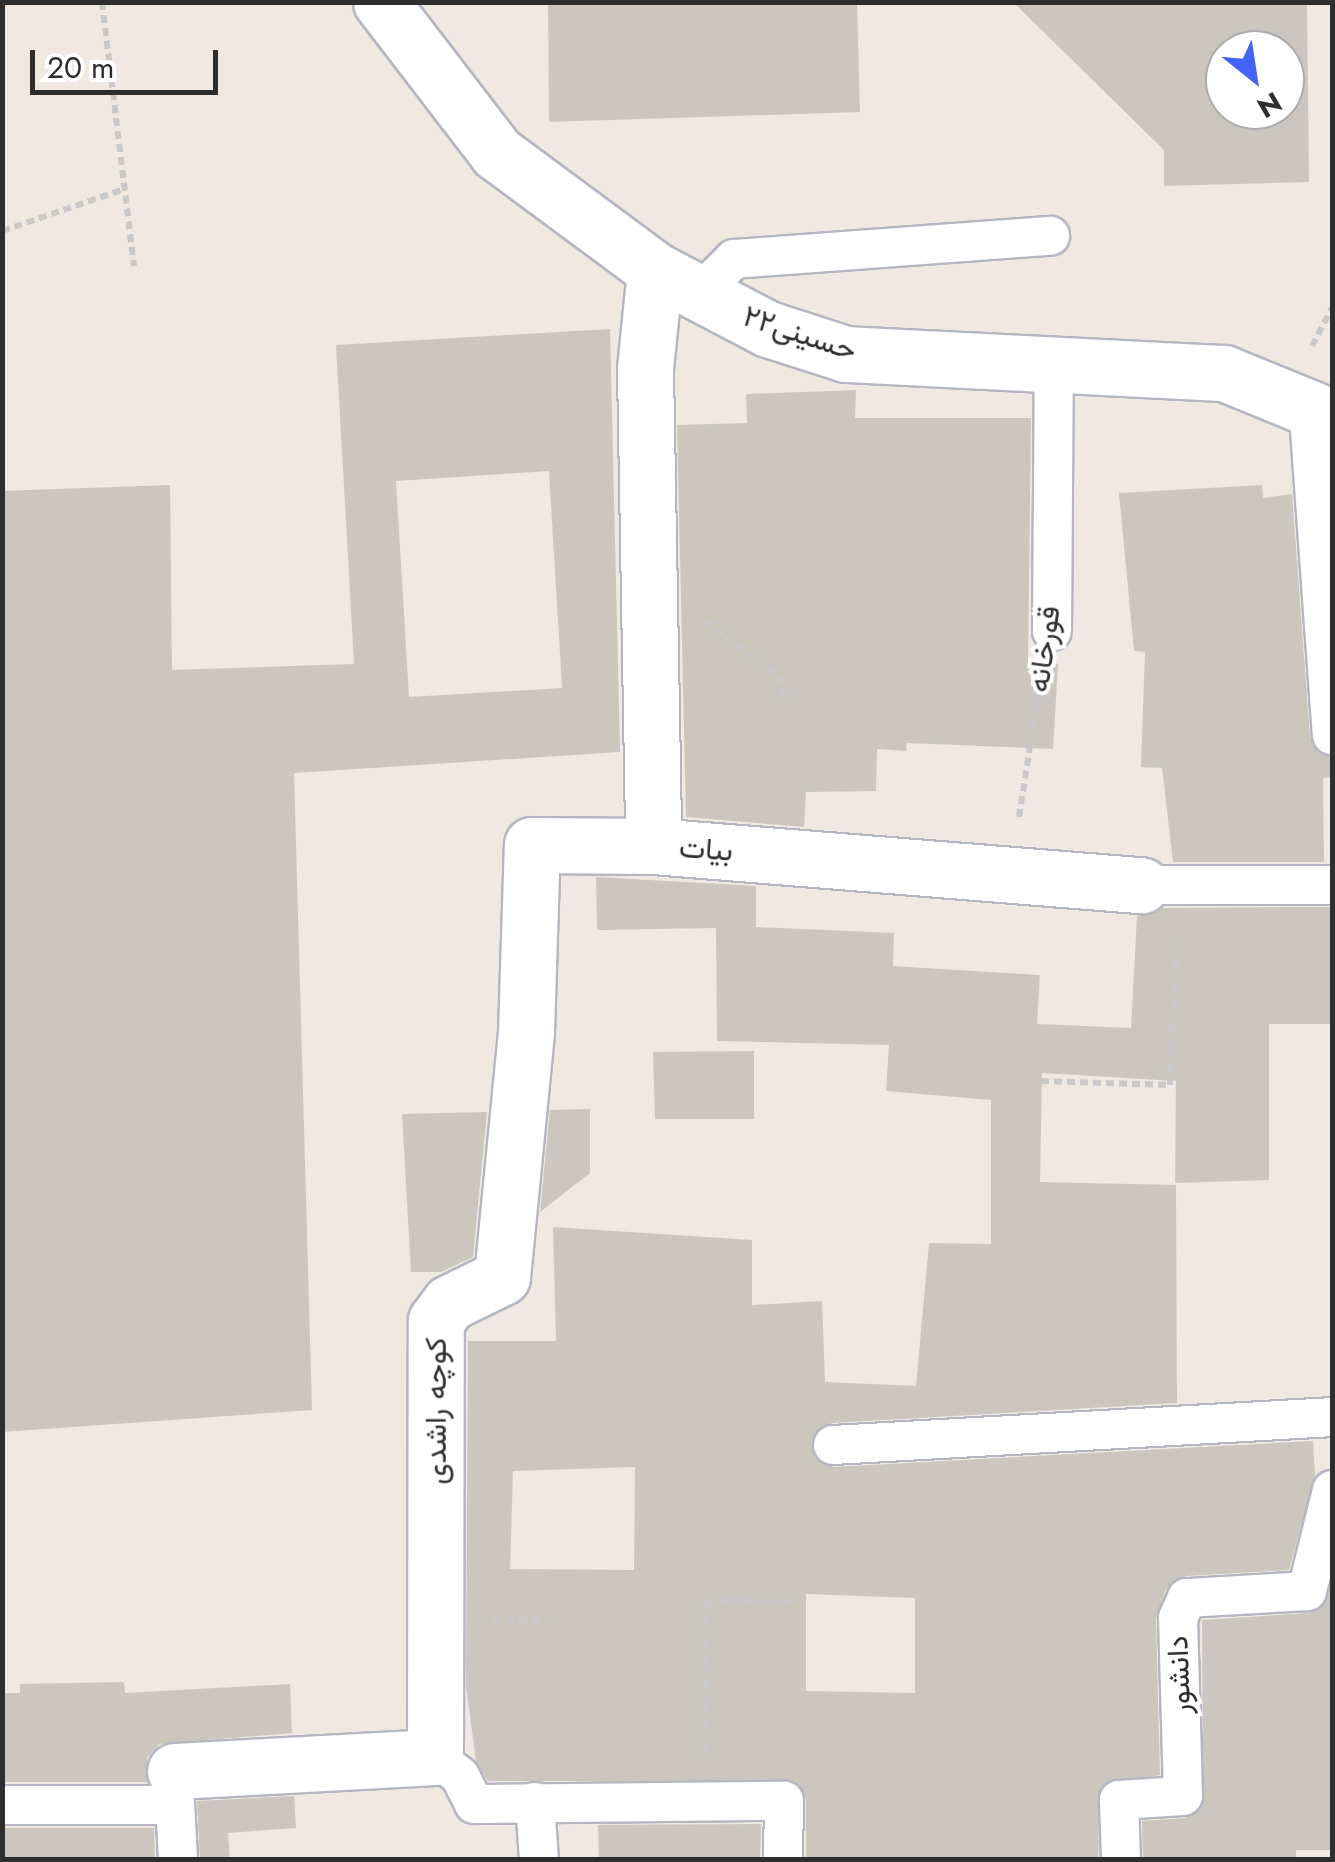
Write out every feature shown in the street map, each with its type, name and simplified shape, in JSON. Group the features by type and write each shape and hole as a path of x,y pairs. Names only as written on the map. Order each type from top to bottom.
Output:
{"street":[{"name":"حسینی۲۲","path":"381,2 497,153 677,282 846,354 1224,372 1320,410"},
{"name":"بیات","path":"677,282 645,368 654,846 1011,870 1161,886"},
{"name":"کوچه راشدی","path":"435,1757 436,1321 449,1303 502,1277 526,1032 532,846 654,846"},
{"path":"174,1788 435,1757"}],"lane":[{"path":"677,282 734,259 1050,236"},
{"name":"قورخانه","path":"1052,631 1054,365"},
{"path":"1320,410 1332,735"},
{"name":"بیات","path":"1161,886 1332,885"},
{"path":"833,1445 1332,1417"},
{"name":"دانشور","path":"1121,1860 1119,1800 1183,1796 1178,1618 1187,1598 1307,1592 1332,1490"},
{"path":"435,1757 460,1776 474,1804 784,1801 783,1860"},
{"path":"2,1805 174,1788 178,1860"},
{"path":"535,1802 540,1860"}],"path":[{"path":"102,2 134,266"},
{"path":"2,231 124,189"},
{"path":"649,615 692,614 725,629 780,676 785,702"},
{"name":"قورخانه","path":"1011,870 1052,631"},
{"path":"1041,1080 1170,1085 1161,886"},
{"path":"706,1801 706,1601 798,1600"}],"building":[{"path":"548,2 857,2 860,112 549,122"},
{"path":"1013,2 1307,2 1309,182 1164,186 1164,150"},
{"path":"610,329 620,752 294,773 312,1410 2,1432 2,491 170,485 172,670 354,664 336,345","holes":["549,471 562,688 409,697 396,481"]},
{"path":"856,390 855,418 1031,418 1028,661 1058,664 1053,749 907,743 906,751 877,749 876,791 806,792 804,827 686,817 677,425 747,423 746,394"},
{"path":"1262,485 1263,498 1292,494 1310,737 1332,757 1332,777 1323,778 1324,862 1173,862 1162,768 1141,767 1145,652 1134,651 1119,493"},
{"path":"596,877 756,886 756,927 894,933 893,966 1040,975 1037,1024 1131,1028 1137,916 1161,908 1332,907 1332,1024 1269,1024 1269,1180 1175,1183 1176,1081 1042,1073 1040,1182 1176,1185 1177,1403 832,1423 813,1436 815,1458 834,1467 1313,1441 1315,1476 1289,1570 1186,1576 1166,1589 1156,1619 1160,1775 1100,1789 1098,1860 806,1860 806,1800 794,1781 488,1781 476,1761 466,1686 468,1341 556,1341 553,1227 752,1240 752,1305 822,1301 825,1382 916,1386 929,1243 991,1244 991,1100 886,1091 889,1045 717,1041 716,928 597,930","holes":["635,1467 634,1570 510,1569 513,1471","806,1594 915,1598 915,1693 806,1691"]},
{"path":"754,1051 754,1119 655,1119 653,1052"},
{"path":"590,1109 590,1173 540,1212 550,1110"},
{"path":"487,1112 473,1257 441,1272 411,1272 402,1114"},
{"path":"1332,1582 1332,1850 1296,1850 1296,1860 1143,1860 1142,1821 1185,1818 1203,1806 1202,1620 1309,1613"},
{"path":"124,1682 125,1693 290,1684 292,1733 159,1744 147,1758 147,1782 2,1782 2,1693 20,1693 20,1684"},
{"path":"294,1796 296,1828 228,1833 230,1860 200,1860 197,1801"},
{"path":"761,1824 760,1860 599,1860 598,1825"},
{"path":"2,1828 154,1828 155,1860 2,1860"}]}
